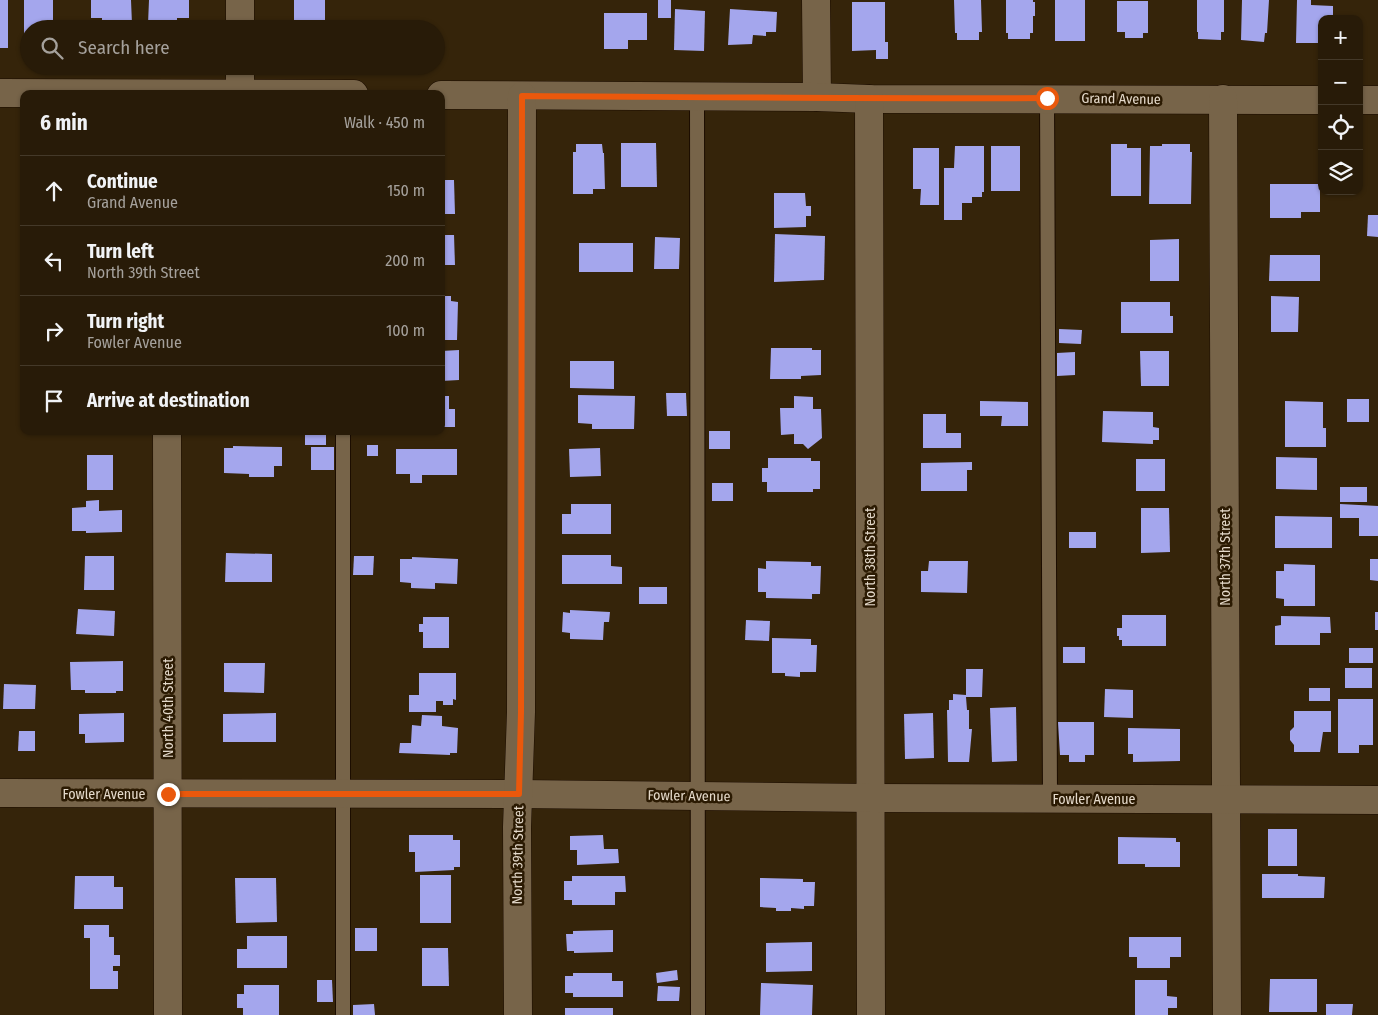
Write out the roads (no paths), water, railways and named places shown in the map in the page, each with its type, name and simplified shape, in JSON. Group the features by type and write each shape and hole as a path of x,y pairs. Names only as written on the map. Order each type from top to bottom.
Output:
{"street":[{"path":"240,0 240,20"},
{"path":"816,0 817,97"},
{"path":"240,75 240,90"},
{"path":"0,93 20,93"},
{"name":"Grand Avenue","path":"445,95 817,97 868,99 1318,100"},
{"name":"North 39th Street","path":"518,1015 517,827 521,692 522,96"},
{"name":"North 38th Street","path":"868,99 871,1015"},
{"name":"North 37th Street","path":"1223,100 1227,1015"},
{"path":"1363,100 1378,100"},
{"name":"North 40th Street","path":"167,435 168,1015"},
{"name":"Fowler Avenue","path":"0,793 519,794 870,798 1378,800"}],"lane":[{"path":"697,97 696,796 698,1015"},
{"path":"1047,98 1050,799"},
{"path":"342,435 343,1015"}]}
